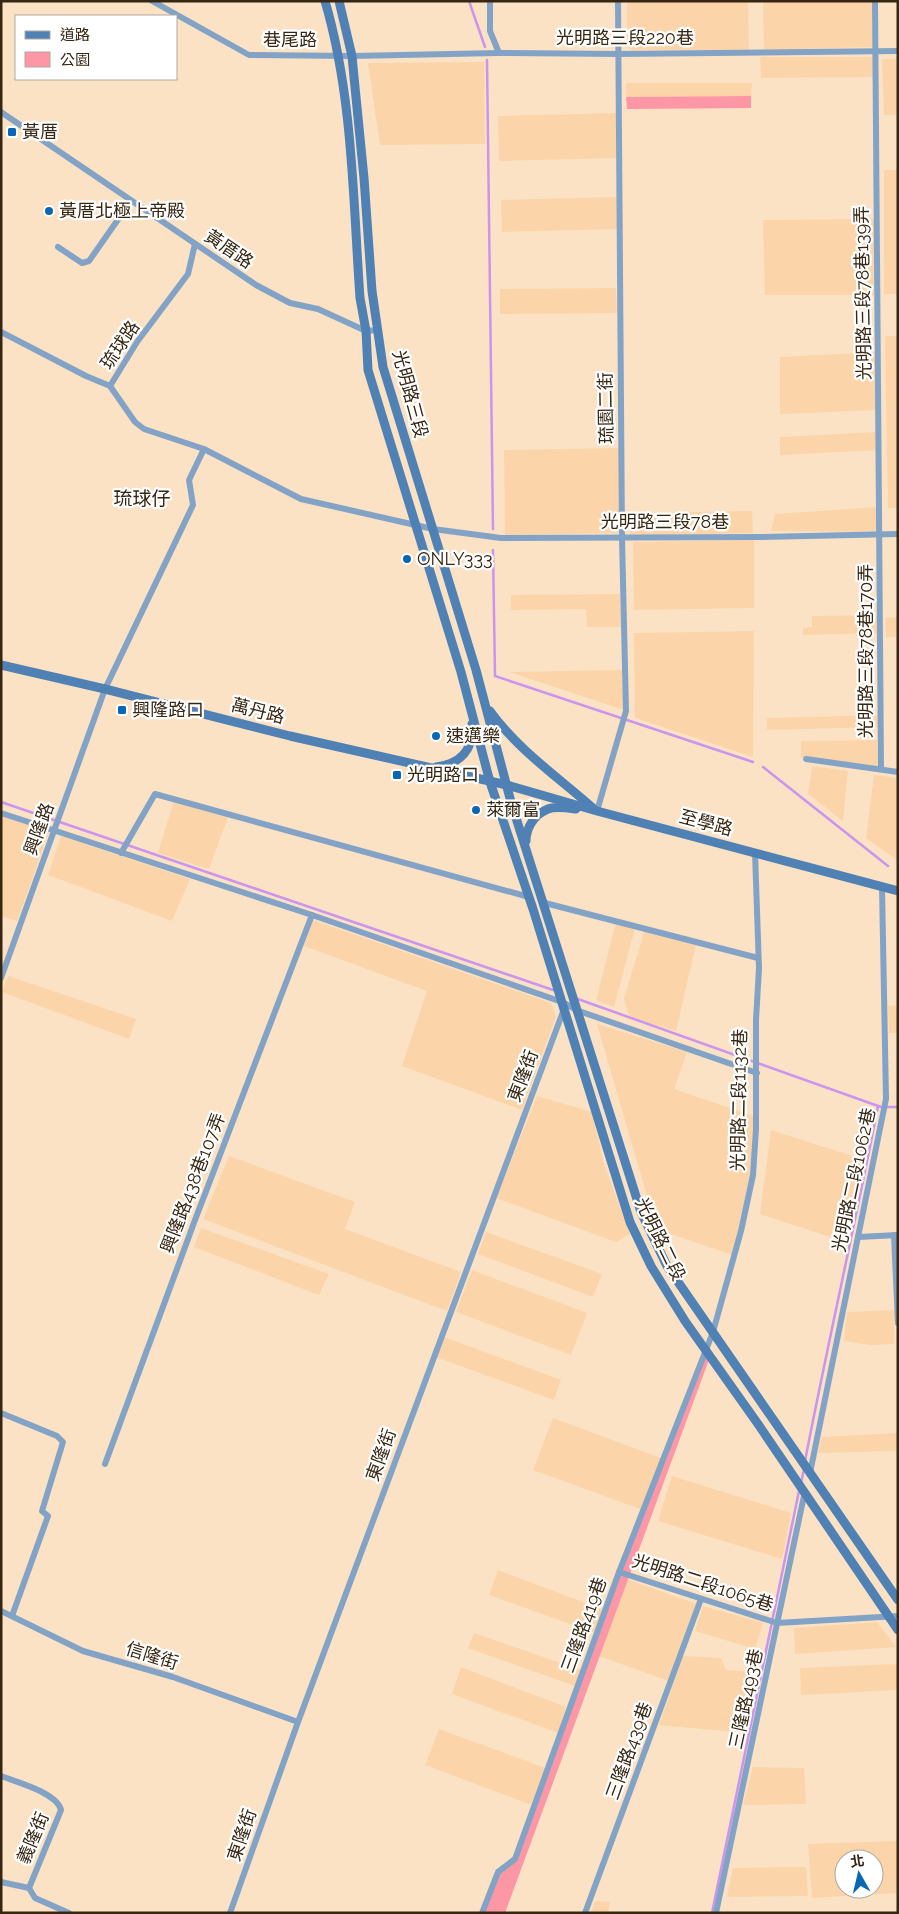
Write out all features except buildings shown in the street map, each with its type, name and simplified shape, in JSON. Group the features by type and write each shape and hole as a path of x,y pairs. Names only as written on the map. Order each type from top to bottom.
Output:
{"street":[{"name":"巷尾路","path":"152,1 177,15"},
{"name":"光明路三段","path":"325,1 335,34 342,74 360,298 366,331 368,370 472,712 490,782"},
{"name":"光明路三段","path":"339,1 352,56 364,178 372,291 383,367 433,529 507,785"},
{"path":"490,1 490,31 499,52"},
{"name":"琉園二街","path":"596,811 624,724 626,711 622,538 618,1"},
{"name":"光明路三段78巷139弄","path":"875,1 881,534"},
{"name":"巷尾路","path":"178,15 249,55 352,56"},
{"name":"光明路三段220巷","path":"352,56 499,52 618,54 898,52"},
{"name":"黃厝路","path":"1,112 256,285 290,303 318,309 366,331 378,330"},
{"path":"58,247 82,263 89,261 131,201"},
{"name":"琉球路","path":"195,244 188,274 138,342 110,386 135,422 144,429 204,449 301,499 433,529"},
{"path":"1,332 86,376 110,386"},
{"path":"105,689 193,505 189,480 204,449"},
{"name":"光明路三段78巷","path":"433,529 501,538 898,534"},
{"name":"光明路三段78巷170弄","path":"881,534 881,769"},
{"name":"萬丹路","path":"1,665 105,689 290,736 507,785"},
{"name":"興隆路","path":"1,978 105,689"},
{"path":"485,705 504,730 530,755 596,811"},
{"path":"428,767 446,766 460,759 469,747 473,730 472,712"},
{"path":"806,759 898,772"},
{"name":"光明路二段","path":"490,782 641,1212 666,1266 898,1600"},
{"name":"至學路","path":"507,785 596,811 898,891"},
{"name":"光明路二段","path":"507,785 545,903 569,1007 630,1222 652,1266 685,1320 707,1346 805,1491 893,1616 898,1630"},
{"path":"124,848 155,794 529,897"},
{"path":"526,845 526,834 530,825 537,816 549,808 596,811"},
{"path":"1,813 57,825 124,848 757,1073"},
{"name":"光明路二段1132巷","path":"707,1346 713,1332 732,1266 753,1175 756,1129 756,1020 759,968 755,853"},
{"name":"光明路二段1062巷","path":"810,1474 886,1099 882,887"},
{"path":"545,903 758,958"},
{"name":"興隆路438巷107弄","path":"105,1464 195,1220 312,915"},
{"name":"東隆街","path":"230,1913 298,1722 569,1007"},
{"path":"858,1237 896,1235 898,1323"},
{"name":"三隆路419巷","path":"482,1913 498,1872 516,1859 619,1572 707,1346"},
{"path":"1,1413 58,1436 62,1442 42,1511 48,1516 12,1616"},
{"name":"三隆路493巷","path":"716,1913 774,1622 805,1491"},
{"name":"光明路二段1065巷","path":"619,1572 774,1622 893,1616"},
{"name":"三隆路439巷","path":"585,1913 701,1599"},
{"name":"信隆街","path":"1,1611 83,1651 174,1678 298,1722"},
{"name":"義隆街","path":"1,1776 46,1794 62,1810 29,1888"},
{"path":"1,1882 29,1888 35,1898 69,1913"}],"shaded area":[{"path":"627,1 748,1 749,50 632,50 627,47"},
{"path":"763,1 873,1 874,47 764,50"},
{"path":"760,57 874,57 874,77 761,78"},
{"path":"882,59 898,59 898,115 884,115"},
{"path":"484,62 485,144 380,145 368,63"},
{"path":"626,83 752,83 751,96 626,97"},
{"path":"618,113 619,158 499,161 498,116"},
{"path":"884,170 898,170 898,294 884,294"},
{"path":"617,197 618,229 502,232 501,200"},
{"path":"877,219 877,295 765,295 763,220"},
{"path":"616,288 617,313 500,314 500,289"},
{"path":"885,336 898,336 898,508 888,508"},
{"path":"877,352 878,410 780,414 780,357"},
{"path":"878,432 878,450 780,455 780,437"},
{"path":"621,448 622,533 505,535 504,450"},
{"path":"878,507 877,532 771,531 775,514"},
{"path":"752,511 753,533 630,536 629,513"},
{"path":"754,540 754,608 634,610 633,542"},
{"path":"620,594 621,627 587,627 586,609 511,610 511,595"},
{"path":"880,615 880,633 803,635 803,628 812,627 812,616"},
{"path":"898,617 898,637 886,637 885,618"},
{"path":"754,631 753,757 635,718 634,633"},
{"path":"624,670 624,710 509,672"},
{"path":"880,715 880,727 767,730 767,718"},
{"path":"877,740 878,768 801,757 801,741"},
{"path":"812,766 848,771 843,821 808,794"},
{"path":"874,775 898,778 898,861 866,838"},
{"path":"174,800 228,817 209,869 158,853"},
{"path":"1,815 49,832 17,921 1,916"},
{"path":"61,836 190,879 172,921 48,875"},
{"path":"313,920 551,1003 556,1017 522,1110 402,1066 427,991 304,946"},
{"path":"616,922 635,928 614,1007 596,1000"},
{"path":"645,929 696,945 676,1031 629,1017 624,998"},
{"path":"8,976 136,1019 129,1039 2,992"},
{"path":"898,1005 898,1033 889,1033 888,1006"},
{"path":"597,1024 687,1052 674,1089 754,1116 750,1175 733,1255 662,1231 649,1203"},
{"path":"537,1096 592,1112 604,1164 630,1234 616,1242 496,1198"},
{"path":"771,1130 865,1160 846,1242 760,1214"},
{"path":"229,1156 355,1202 345,1229 461,1272 447,1311 203,1219"},
{"path":"201,1228 329,1274 319,1295 194,1247"},
{"path":"486,1232 602,1274 593,1297 478,1254"},
{"path":"472,1270 587,1313 571,1355 456,1312"},
{"path":"895,1310 894,1344 870,1345 844,1341 847,1312"},
{"path":"444,1337 561,1380 554,1400 436,1357"},
{"path":"553,1418 661,1458 643,1510 533,1470"},
{"path":"897,1433 898,1451 818,1453 822,1437"},
{"path":"672,1476 791,1513 782,1559 658,1521"},
{"path":"498,1570 604,1610 595,1633 489,1595"},
{"path":"626,1579 697,1604 669,1681 599,1656"},
{"path":"703,1606 763,1623 755,1649 695,1631"},
{"path":"877,1622 896,1647 795,1654 794,1628"},
{"path":"474,1633 581,1670 575,1686 468,1648"},
{"path":"683,1656 721,1658 726,1670 758,1672 744,1733 659,1725"},
{"path":"898,1664 898,1690 801,1695 800,1668"},
{"path":"461,1667 566,1707 558,1733 452,1694"},
{"path":"439,1729 545,1768 531,1805 425,1765"},
{"path":"753,1767 804,1768 806,1804 743,1805"},
{"path":"898,1841 898,1893 884,1894 884,1849 834,1849 834,1897 812,1898 808,1844"},
{"path":"806,1867 808,1896 727,1897 733,1868"},
{"path":"595,1901 610,1902 608,1912 613,1913 591,1913"}],"green space":[{"path":"751,96 751,108 627,109 626,97"},
{"path":"706,1350 710,1357 505,1913 482,1913 498,1872 516,1859 619,1572"}],"waterway":[{"path":"469,1 485,47"},
{"path":"487,60 493,529"},
{"path":"493,550 495,676 753,762"},
{"path":"763,767 888,866"},
{"path":"1,802 556,991"},
{"path":"575,998 881,1107 898,1107"},
{"path":"805,1461 878,1106"},
{"path":"801,1483 804,1469"},
{"path":"712,1913 799,1491"}],"place":[{"name":"黃厝","path":"12,132"},
{"name":"黃厝北極上帝殿","path":"49,211"},
{"name":"ONLY333","path":"407,559"},
{"name":"興隆路口","path":"122,710"},
{"name":"速邁樂","path":"436,736"},
{"name":"光明路口","path":"397,775"},
{"name":"萊爾富","path":"476,810"}],"district":[{"name":"琉球仔","path":"142,498"}]}
